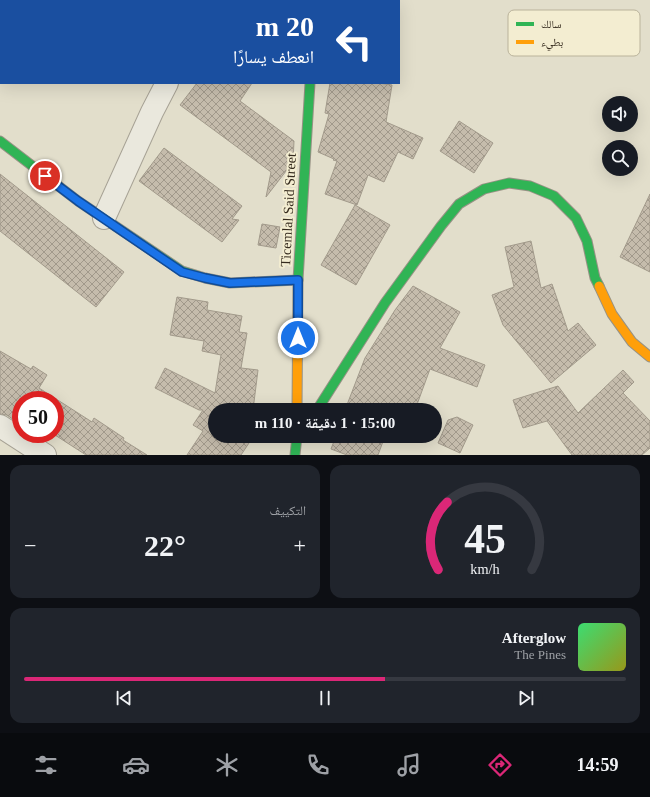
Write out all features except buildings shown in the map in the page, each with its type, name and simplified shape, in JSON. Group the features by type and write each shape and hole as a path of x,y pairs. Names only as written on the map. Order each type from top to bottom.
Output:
{"street":[{"path":"104,218 152,112 166,84"},
{"name":"Ticemlal Said Street","path":"297,403 298,280 310,84"},
{"path":"0,141 78,201 182,272 230,283 298,280"},
{"path":"321,403 385,303 441,226 459,204 484,189 509,183 530,186 554,196 576,218 587,240 595,278 612,314 632,342 650,357"},
{"path":"0,426 45,455"}],"traffic: fast":[{"path":"298,280 310,84"},
{"path":"0,141 78,201 182,271 205,278 230,283 298,280"},
{"path":"321,403 385,303 441,226 459,204 484,189 509,183 530,186 554,196 576,218 587,241 595,278 599,286"},
{"path":"295,455 296,443"}],"traffic: slow":[{"path":"297,403 298,280"},
{"path":"599,286 612,314 632,342 650,357"}],"route":[{"path":"45,176 78,201 182,272 230,283 298,280 298,338"}]}
